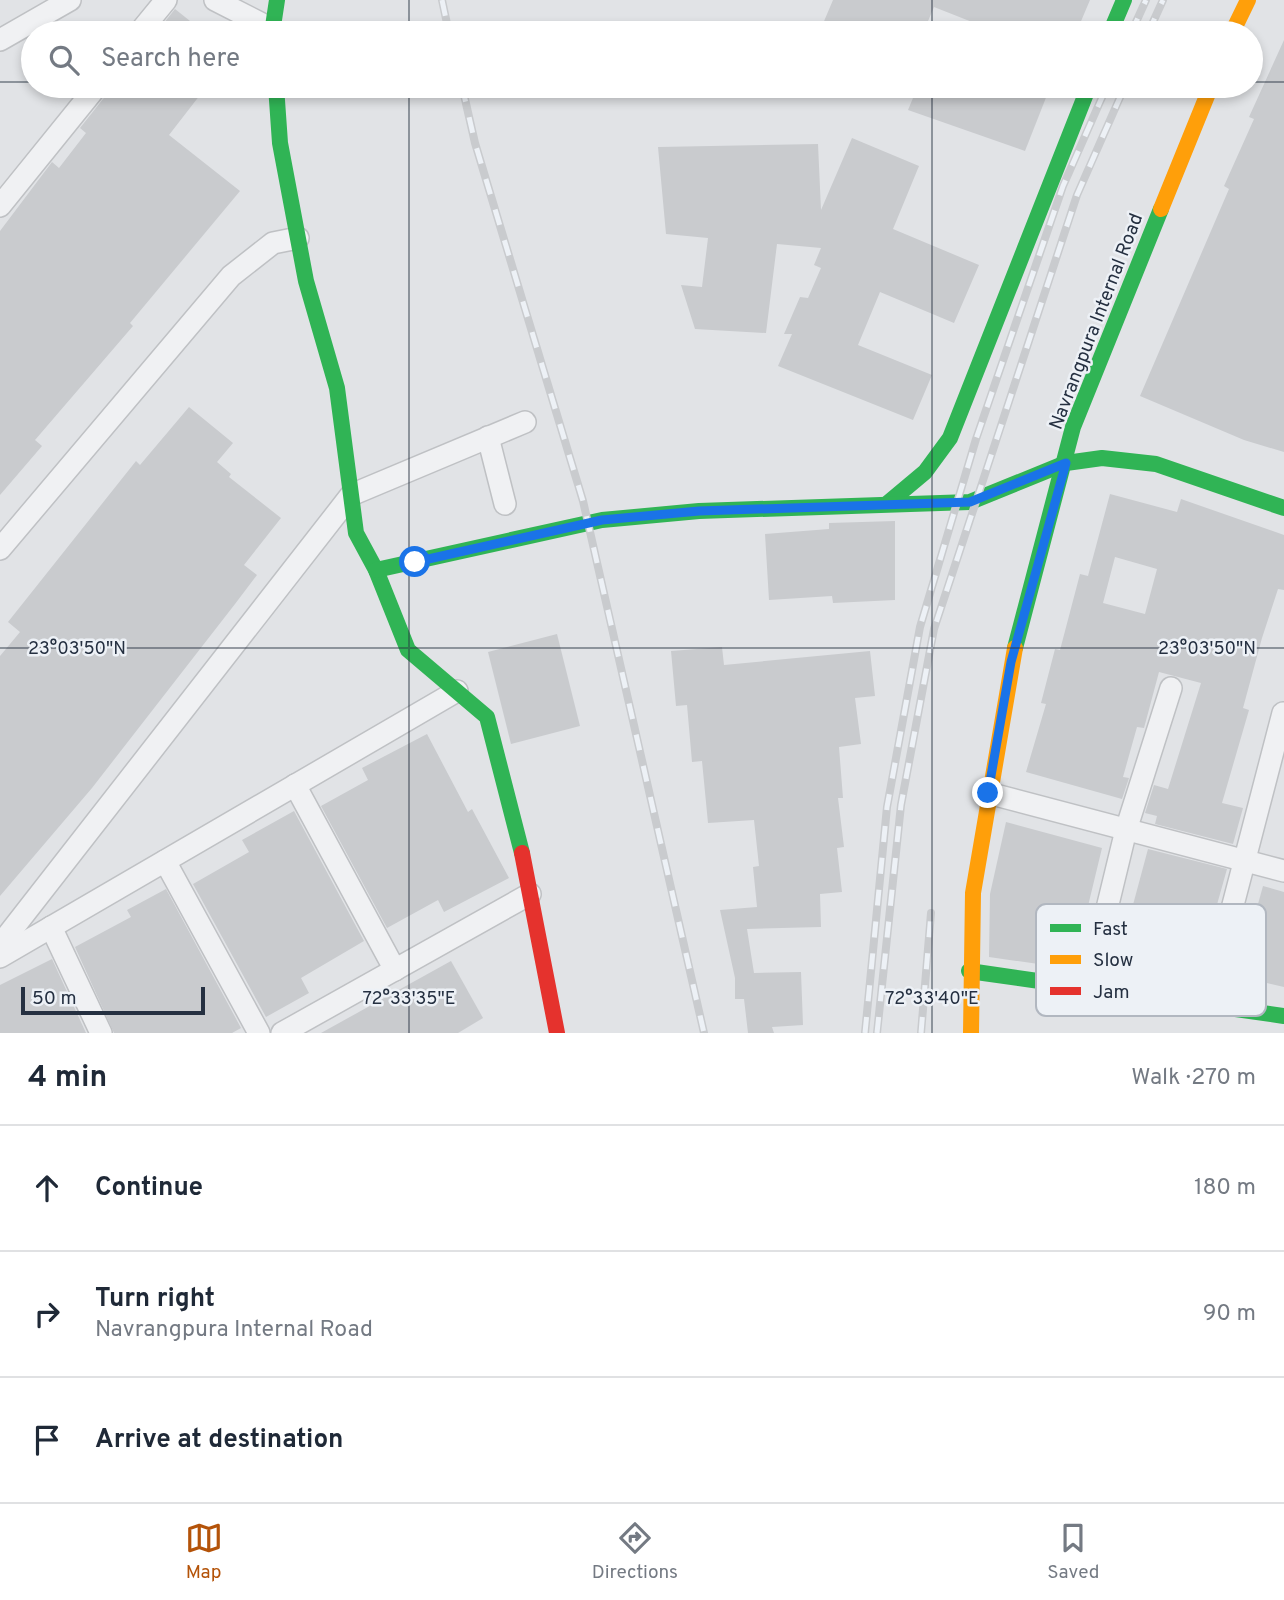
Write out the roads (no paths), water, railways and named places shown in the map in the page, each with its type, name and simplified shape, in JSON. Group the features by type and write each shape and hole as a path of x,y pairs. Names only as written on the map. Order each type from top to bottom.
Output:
{"street":[{"path":"34,21 71,0"},
{"path":"149,21 166,0"},
{"path":"215,0 254,21"},
{"path":"274,21 277,0"},
{"path":"1115,21 1124,0"},
{"path":"1238,21 1248,0"},
{"path":"0,40 21,28"},
{"path":"0,206 87,98"},
{"path":"277,98 280,143 306,281 337,388 356,533 376,570 408,650 487,717 530,894 557,1033"},
{"path":"888,503 925,472 950,438 1085,98"},
{"name":"Navrangpura Internal Road","path":"971,1033 973,893 1011,662 1066,463 1073,427 1206,98"},
{"path":"0,549 231,276 273,243 298,238"},
{"path":"0,945 351,495 525,422"},
{"path":"488,437 505,504"},
{"path":"376,570 602,520 699,511 970,502 1066,463 1102,458 1156,464 1284,508"},
{"path":"1108,904 1126,830 1171,688"},
{"path":"0,957 457,691"},
{"path":"1234,904 1283,713"},
{"path":"295,785 395,970"},
{"path":"988,793 1284,871"},
{"path":"165,861 259,1033"},
{"path":"282,1033 530,894"},
{"path":"51,927 101,1033"},
{"path":"970,971 1036,980"},
{"path":"1266,1013 1284,1016"}],"railway":[{"path":"442,0 446,21"},
{"path":"1136,21 1146,0"},
{"path":"1153,21 1163,0"},
{"path":"465,98 475,143 583,501 704,1033"},
{"path":"865,1033 887,807 920,627 976,439 1063,186 1102,98"},
{"path":"877,1033 901,805 934,629 1077,195 1120,98"},
{"path":"921,1033 931,913"}]}
